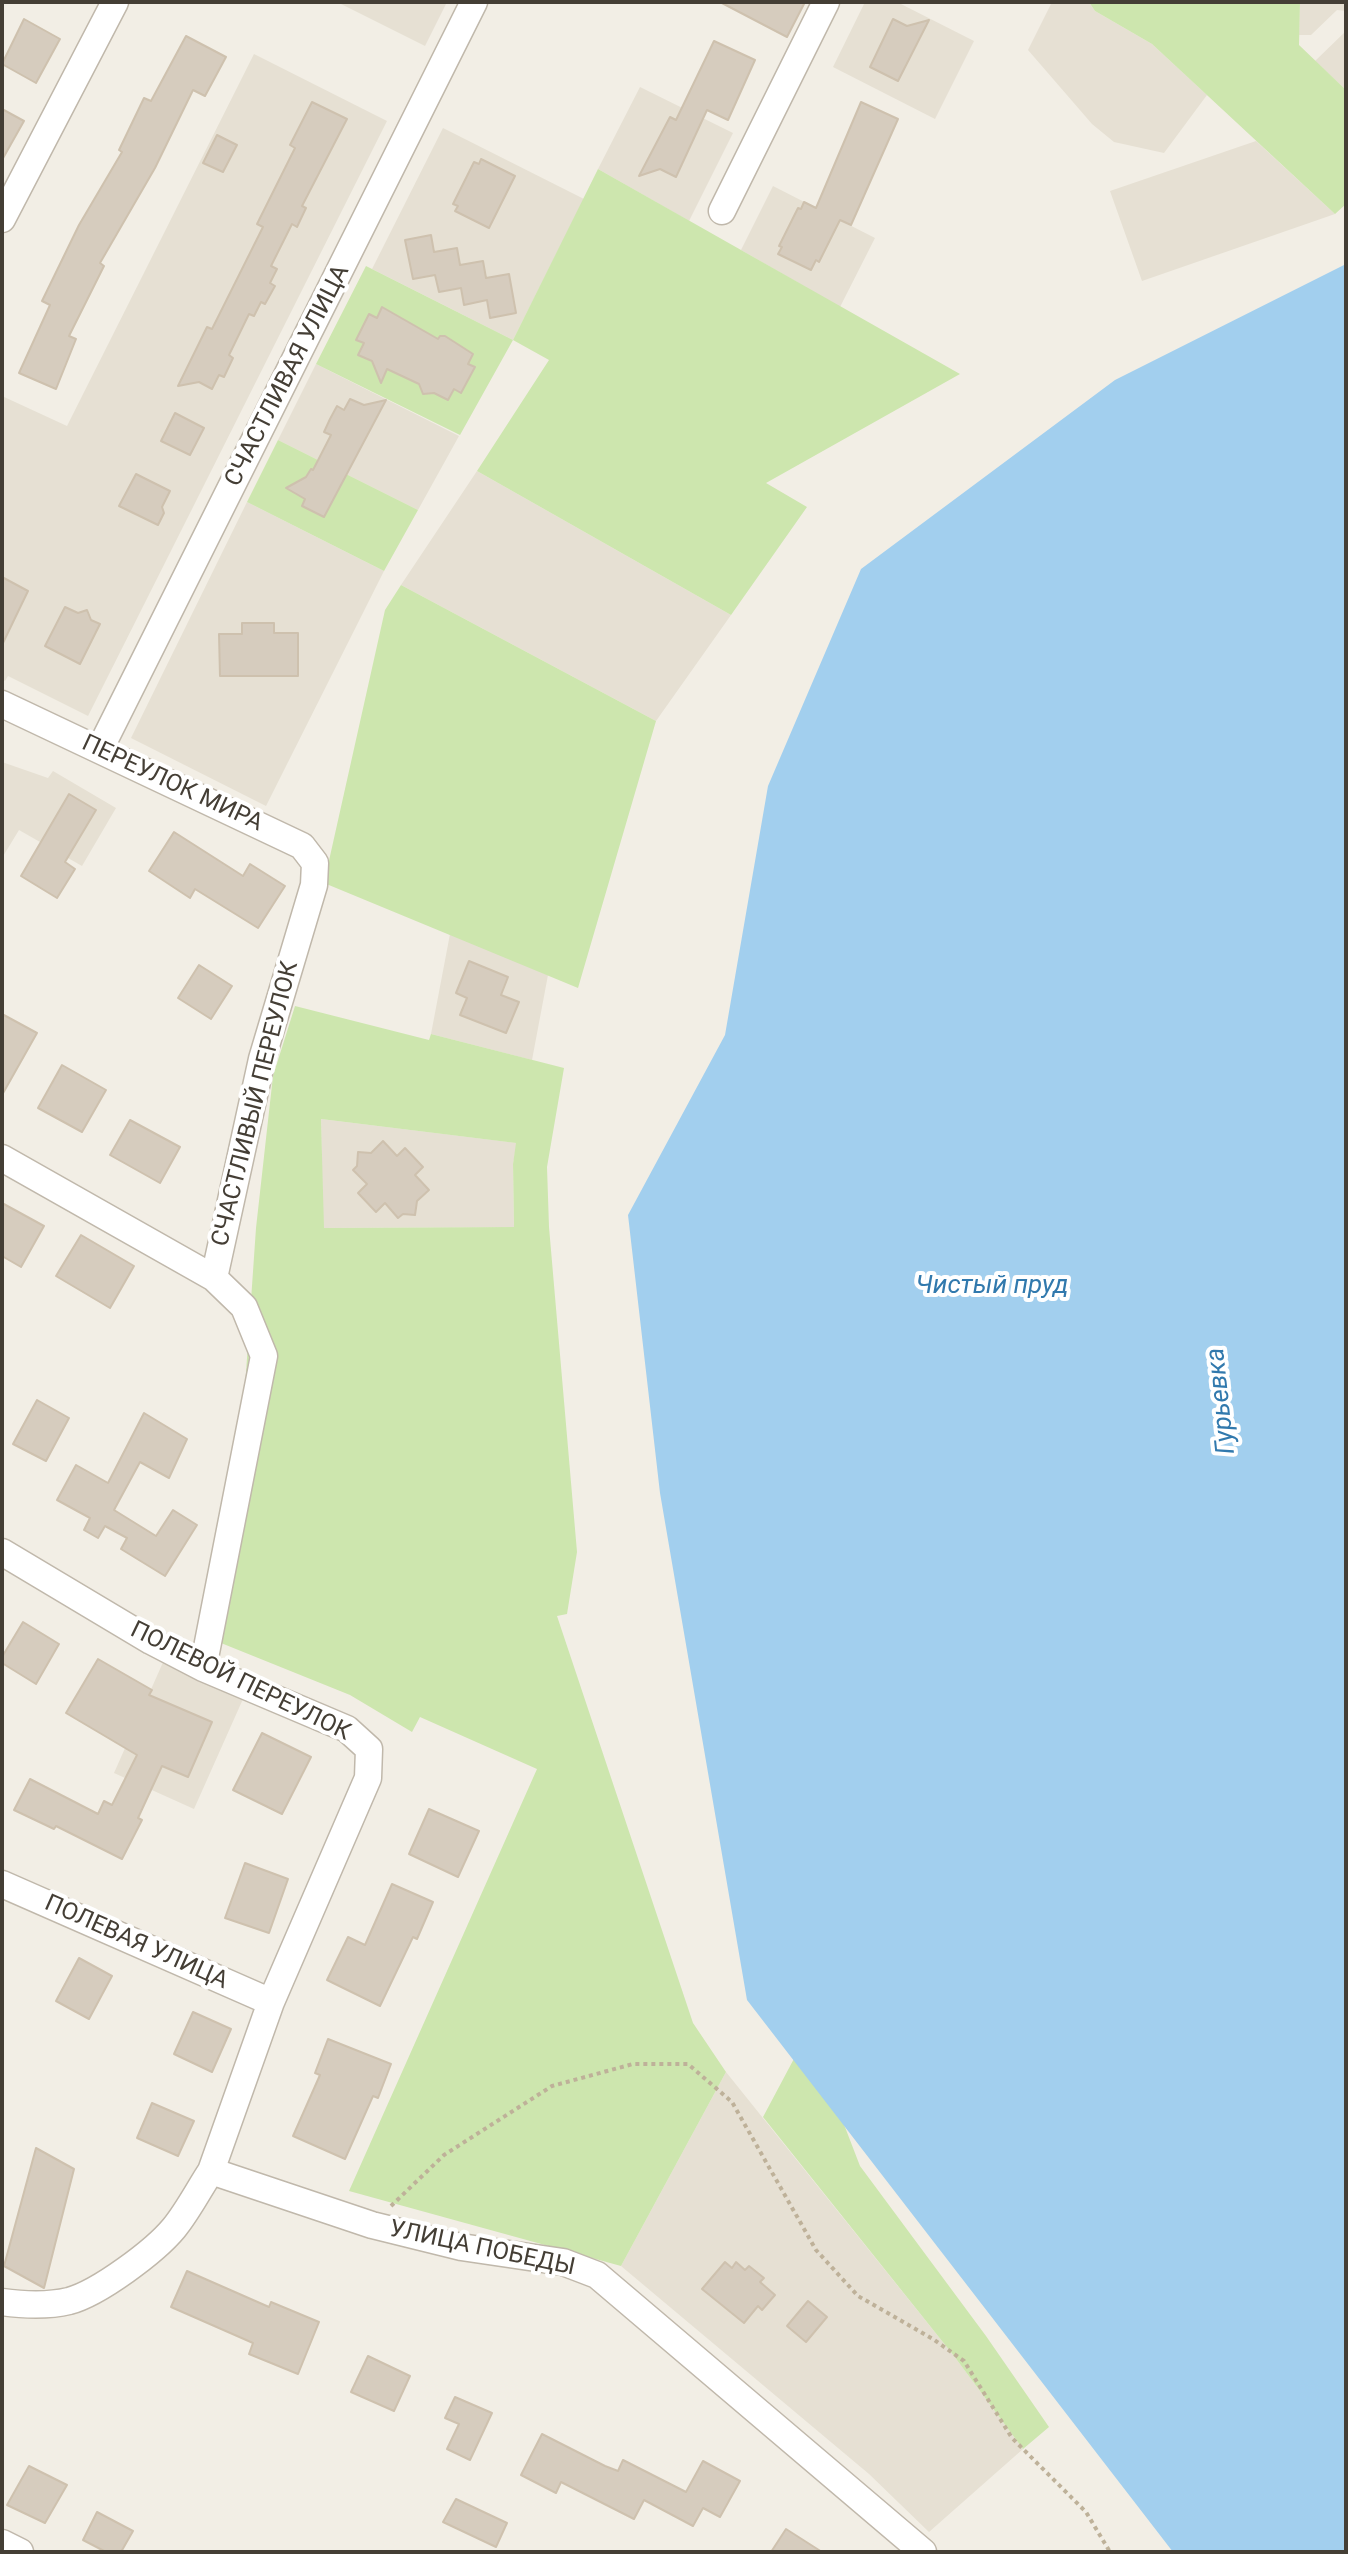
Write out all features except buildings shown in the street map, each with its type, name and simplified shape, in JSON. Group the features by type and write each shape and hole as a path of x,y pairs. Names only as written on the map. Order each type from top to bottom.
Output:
{"street":[{"path":"2,219 115,2"},
{"name":"СЧАСТЛИВАЯ УЛИЦА","path":"100,749 474,2"},
{"path":"722,211 826,2"},
{"name":"ПЕРЕУЛОК МИРА","path":"2,704 302,846 315,863 314,885"},
{"name":"СЧАСТЛИВЫЙ ПЕРЕУЛОК","path":"214,1278 262,1059 314,885"},
{"path":"2,1158 214,1278 244,1307 264,1356 203,1668"},
{"name":"ПОЛЕВОЙ ПЕРЕУЛОК","path":"2,1552 151,1641 203,1668 347,1729 369,1749 368,1778 271,2002"},
{"name":"ПОЛЕВАЯ УЛИЦА","path":"2,1884 271,2002"},
{"path":"2,2302 25,2306 70,2301 133,2265 174,2229 211,2171 271,2002"},
{"name":"УЛИЦА ПОБЕДЫ","path":"211,2171 372,2225 461,2247 563,2262 597,2275 923,2552"},
{"path":"2,2543 20,2552"}],"path":[{"path":"372,2225 444,2155 552,2086 633,2064 688,2064 732,2102 816,2250 858,2296 933,2339 964,2361 1012,2438 1086,2512 1110,2552"}],"shaded area":[{"path":"337,2 447,2 425,46"},
{"path":"865,2 897,2 974,41 935,119 833,67"},
{"path":"1052,2 1089,2 1095,11 1152,44 1207,95 1164,153 1114,142 1092,124 1028,50"},
{"path":"1300,2 1346,2 1346,11 1337,10 1311,35 1299,35"},
{"path":"1346,31 1346,90 1315,61"},
{"path":"254,54 387,121 88,716 8,676 5,681 2,679 2,396 67,426"},
{"path":"640,87 733,133 689,221 598,169"},
{"path":"443,128 584,199 513,340 372,269"},
{"path":"1256,141 1335,214 1142,281 1110,191"},
{"path":"773,186 875,238 840,307 741,250"},
{"path":"316,364 459,436 418,510 278,440"},
{"path":"477,471 731,615 656,721 401,585"},
{"path":"247,502 384,571 266,806 131,738"},
{"path":"2,762 48,778 53,771 116,808 82,866 19,830 2,858"},
{"path":"450,934 548,975 532,1060 431,1034"},
{"path":"321,1119 517,1143 513,1164 514,1227 323,1228"},
{"path":"164,1660 247,1690 194,1809 114,1773"},
{"path":"726,2072 954,2356 1023,2449 929,2532 869,2474 621,2266"}],"green space":[{"path":"1089,2 1300,2 1299,45 1346,90 1346,204 1335,214 1152,44 1095,11"},
{"path":"598,169 960,374 766,483 807,507 731,615 477,471 549,360 513,340"},
{"path":"366,266 513,340 460,435 316,364"},
{"path":"278,440 418,510 384,571 247,502"},
{"path":"401,585 656,721 578,988 324,883 385,610"},
{"path":"295,1006 429,1040 431,1034 564,1068 547,1167 549,1227 577,1552 567,1614 557,1616 693,2023 726,2072 621,2266 349,2191 537,1769 420,1717 412,1732 350,1695 221,1643 241,1445 256,1228 273,1076","holes":["321,1119 516,1143 513,1164 514,1227 324,1228"]},
{"path":"805,2038 818,2057 860,2166 1049,2427 1023,2449 954,2356 763,2117"}],"water":[{"name":"Чистый пруд","path":"1346,264 1346,2552 1173,2552 747,2000 660,1493 628,1215 725,1035 768,786 861,569 1115,380"}],"water label":[{"name":"Гурьевка","path":"1222,1401"}]}
